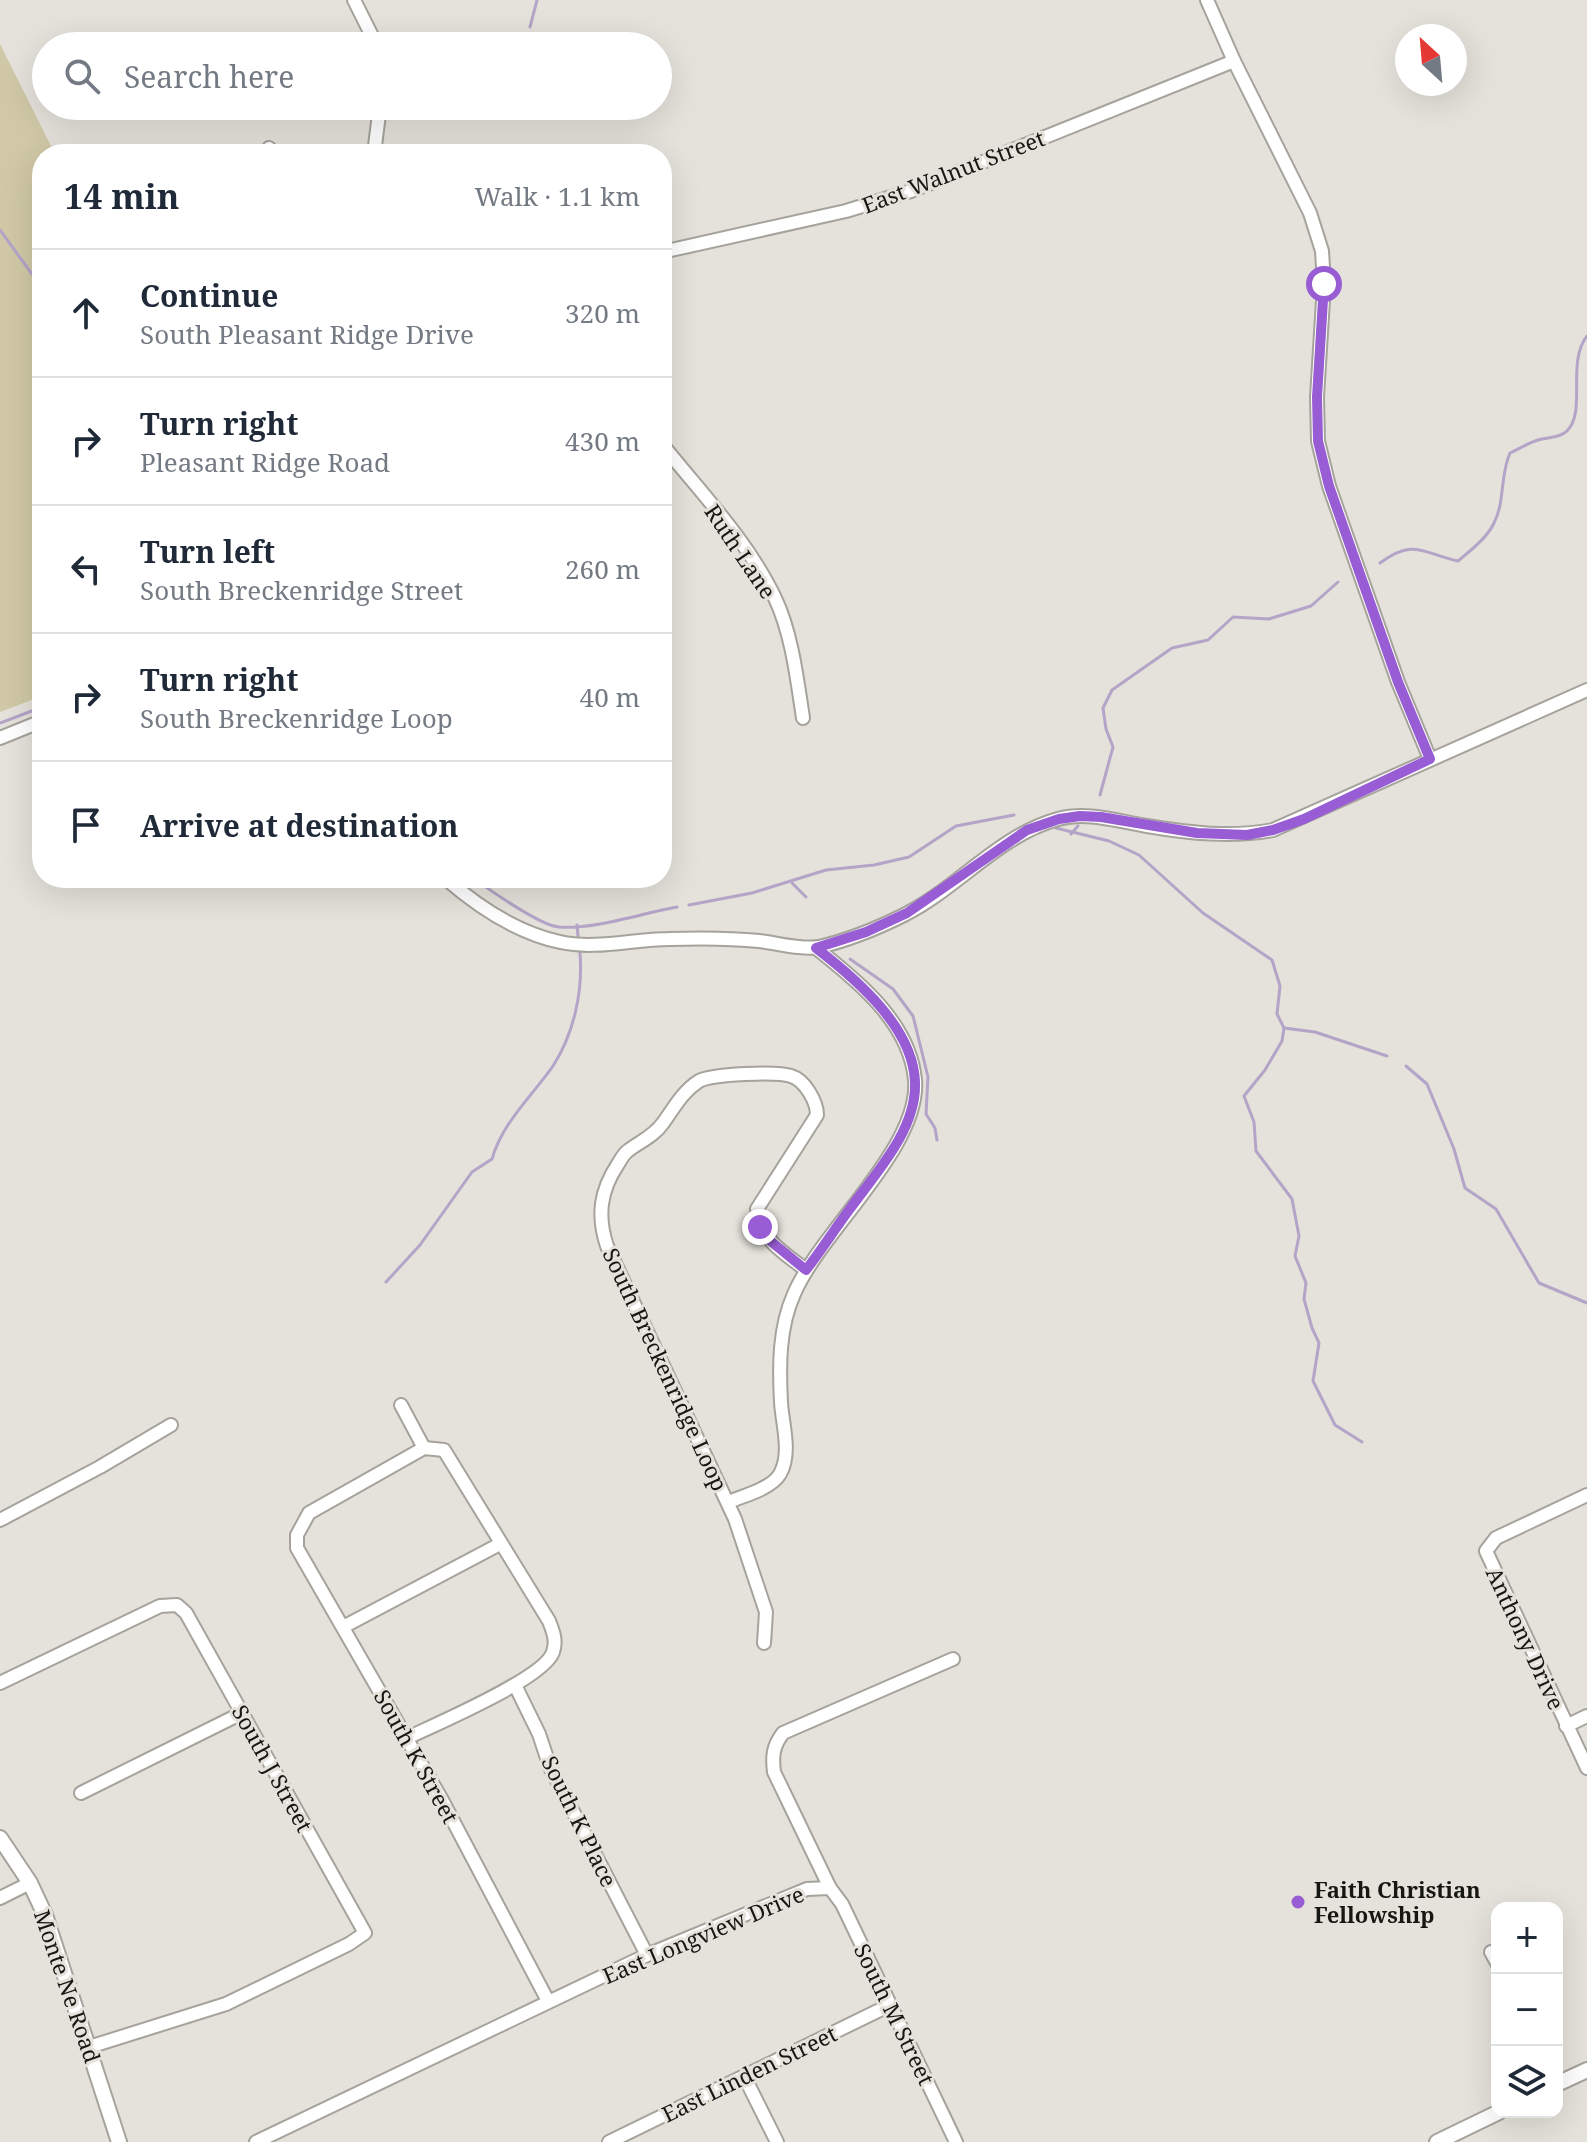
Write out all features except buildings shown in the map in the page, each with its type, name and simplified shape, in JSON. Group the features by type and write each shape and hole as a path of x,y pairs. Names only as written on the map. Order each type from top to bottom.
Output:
{"street":[{"path":"354,0 370,32"},
{"path":"1207,0 1310,213 1322,251 1324,284 1317,397 1318,441 1329,486 1398,682 1430,759"},
{"name":"East Walnut Street","path":"672,250 846,211 911,191 1234,61"},
{"path":"375,144 378,120"},
{"name":"Ruth Lane","path":"672,457 755,563 776,600 797,679 803,718"},
{"path":"458,888 488,911 537,935 562,942 588,945 682,939 753,941 816,948 866,932 907,913 1027,830 1059,819 1101,817 1197,833 1247,835 1273,830 1304,819 1587,690"},
{"path":"0,738 32,725"},
{"path":"728,1502 773,1482 781,1472 786,1439 780,1378 783,1335 793,1294 806,1270 894,1148 911,1114 916,1083 900,1033 890,1018 855,981 816,948"},
{"name":"South Breckenridge Loop","path":"764,1643 766,1612 728,1502 607,1246 601,1227 601,1201 609,1178 627,1151 647,1139 662,1124 675,1103 700,1081 719,1074 792,1076 803,1085 817,1105 817,1115 757,1209 760,1227 768,1239 806,1270"},
{"path":"401,1405 424,1448 444,1450 549,1621 555,1641 553,1654 543,1668 407,1738"},
{"path":"0,1520 171,1425"},
{"name":"South K Street","path":"424,1448 309,1513 297,1535 297,1548 407,1738 548,2001"},
{"name":"Anthony Drive","path":"1587,1495 1496,1538 1486,1551 1587,1768"},
{"path":"343,1627 500,1544"},
{"name":"South J Street","path":"0,1683 160,1606 177,1605 186,1613 365,1933 349,1944 226,2004 89,2047"},
{"name":"East Longview Drive","path":"256,2142 647,1955 807,1889 830,1888 774,1772 772,1755 776,1743 783,1733 795,1727 953,1659"},
{"name":"South K Place","path":"515,1685 539,1734 550,1767 647,1955"},
{"path":"81,1793 242,1713"},
{"path":"1566,1726 1587,1716"},
{"name":"Monte Ne Road","path":"0,1838 30,1883 47,1920 119,2142"},
{"path":"0,1898 30,1883"},
{"name":"South M Street","path":"830,1888 842,1904 956,2142"},
{"name":"East Linden Street","path":"609,2142 890,2005"},
{"path":"1563,2079 1587,2070"},
{"path":"744,2076 777,2142"},
{"path":"1437,2142 1491,2116"}],"shaded area":[{"path":"0,44 32,108 32,120 38,120 50,144 32,144 32,700 0,712"}],"waterway":[{"path":"530,27 537,0"},
{"path":"0,230 32,274"},
{"path":"1380,563 1410,549 1458,561 1483,539 1497,515 1510,453 1534,441 1561,435 1573,422 1578,359 1587,336"},
{"path":"1100,795 1113,747 1103,708 1112,690 1172,648 1208,640 1233,617 1269,619 1311,606 1338,582"},
{"path":"0,723 32,711"},
{"path":"689,905 752,893 826,870 874,865 909,857 956,826 1014,815"},
{"path":"1071,834 1078,826"},
{"path":"1056,828 1109,841 1139,855 1203,913 1272,960 1280,986 1277,1014 1284,1028 1282,1041 1265,1070 1244,1096 1254,1122 1256,1151 1292,1199 1299,1236 1295,1256 1306,1283 1304,1299 1319,1343 1313,1381 1335,1425 1362,1442"},
{"path":"792,883 806,897"},
{"path":"487,888 528,914 559,927 602,924 677,907"},
{"path":"577,925 578,936"},
{"path":"386,1282 420,1245 472,1172 492,1159 510,1122 553,1066 576,1012 580,953"},
{"path":"850,959 893,989 913,1016 928,1077 926,1114 935,1128 937,1140"},
{"path":"1284,1028 1315,1032 1387,1056"},
{"path":"1406,1066 1427,1084 1454,1149 1465,1188 1496,1209 1539,1283 1587,1303"}],"place":[{"name":"Faith Christian Fellowship","path":"1298,1902"}],"route":[{"path":"760,1227 768,1239 806,1270 894,1148 911,1114 916,1083 900,1033 864,990 816,948 866,932 907,913 1027,830 1059,819 1101,817 1197,833 1247,835 1304,819 1430,759 1398,682 1329,486 1318,441 1317,397 1324,284"}]}
